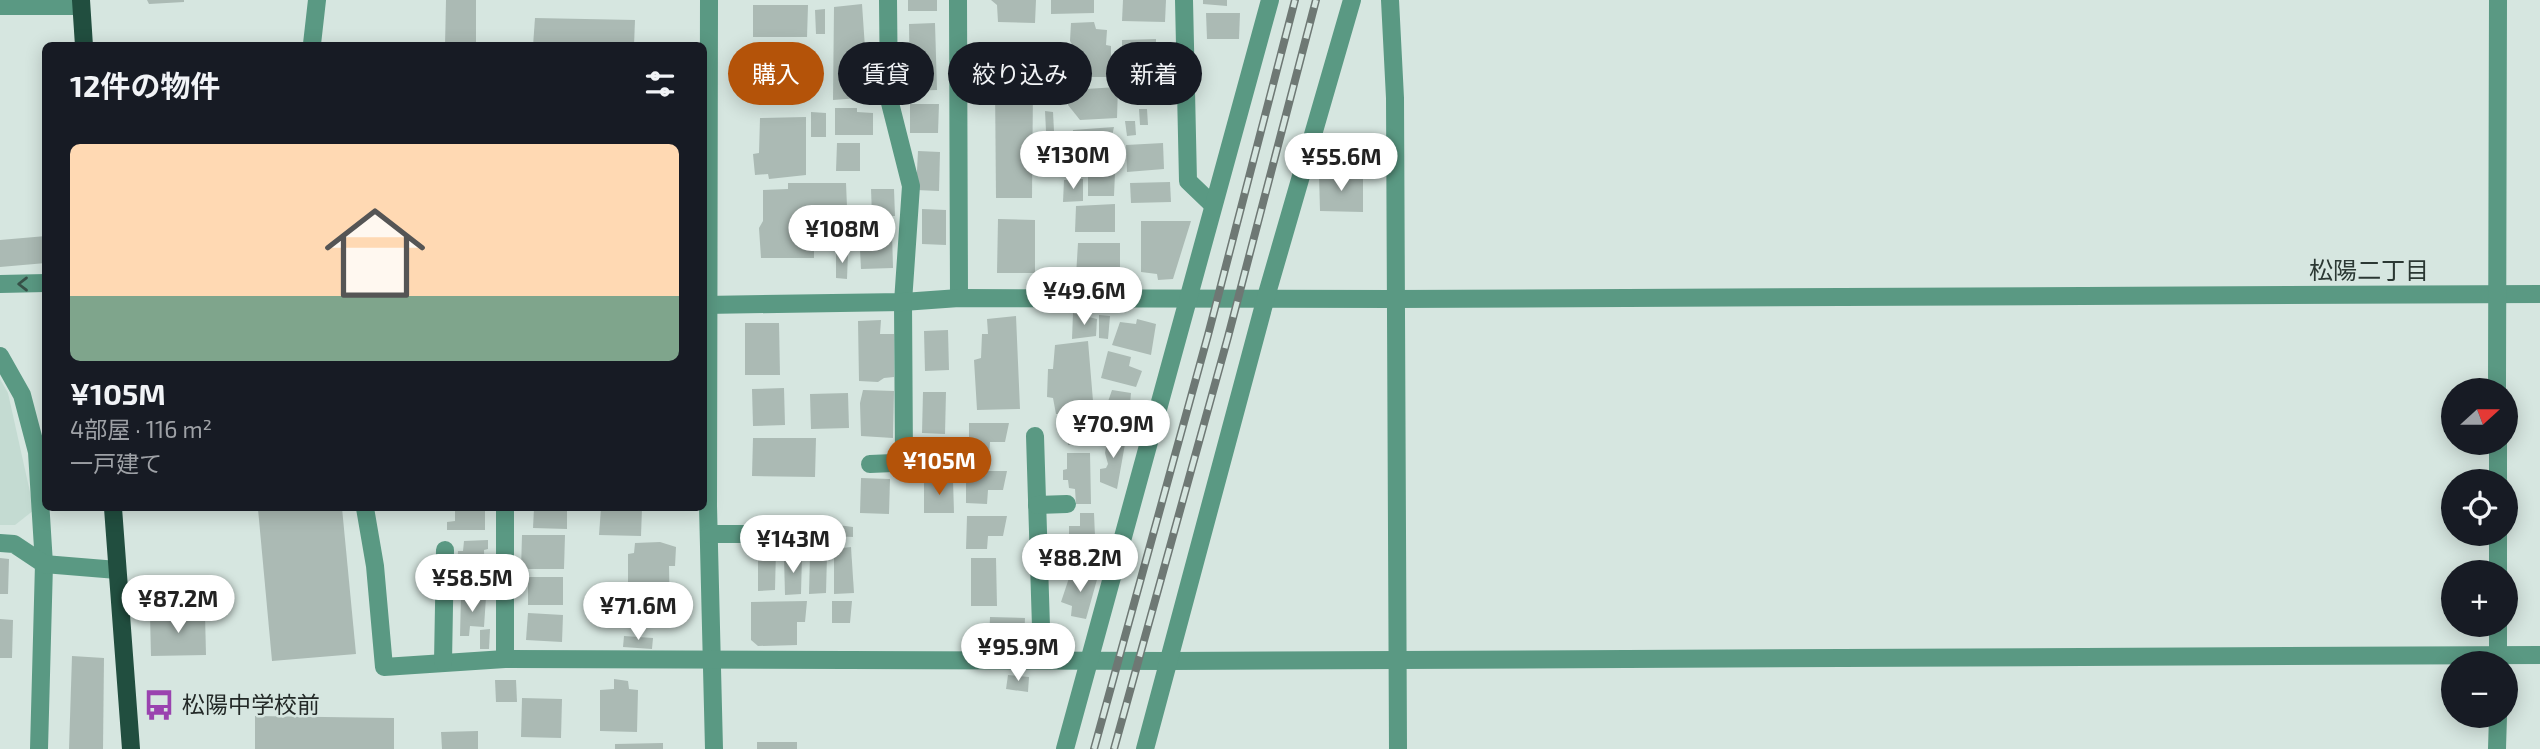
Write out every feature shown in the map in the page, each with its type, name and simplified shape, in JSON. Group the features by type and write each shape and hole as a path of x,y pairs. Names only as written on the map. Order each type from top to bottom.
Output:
{"main road":[{"path":"81,3 84,42"},
{"path":"113,511 131,749"}],"street":[{"path":"312,42 317,0"},
{"path":"707,203 709,0"},
{"path":"888,0 889,99 911,186 904,302 904,462"},
{"path":"958,0 959,298"},
{"path":"1184,0 1188,181 1213,205"},
{"path":"1065,749 1270,0"},
{"path":"1146,749 1266,297 1352,0"},
{"path":"1390,0 1395,98 1398,749"},
{"path":"2497,378 2498,0"},
{"path":"0,5 81,3"},
{"path":"0,284 42,283"},
{"path":"707,305 904,302 959,298 1394,299 2540,294"},
{"path":"0,356 22,395 37,452 44,564 39,749"},
{"path":"1035,436 1042,659"},
{"path":"870,464 940,461"},
{"path":"1037,505 1067,504"},
{"path":"366,511 375,566 384,667 505,659 2441,659"},
{"path":"505,511 505,659"},
{"path":"707,511 714,749"},
{"path":"709,534 822,534"},
{"path":"0,543 14,544 44,564 117,570"},
{"path":"443,662 445,550"},
{"path":"2518,657 2540,655"},
{"path":"2497,749 2498,728"}],"shaded area":[{"path":"0,379 8,393 34,510 15,525 0,525"}],"building":[{"path":"147,0 184,0 184,2 149,4"},
{"path":"446,0 476,0 476,42 445,42"},
{"path":"908,0 937,0 937,11 908,11"},
{"path":"991,0 1036,0 1035,23 998,22 997,5"},
{"path":"1051,0 1094,0 1094,13 1051,14"},
{"path":"1123,0 1166,0 1165,22 1122,21"},
{"path":"1203,0 1227,0 1227,6 1203,4"},
{"path":"862,4 865,42 838,42 838,100 833,100 834,7"},
{"path":"753,5 808,5 807,37 753,37"},
{"path":"825,9 825,34 816,34 815,10"},
{"path":"1206,13 1240,13 1239,39 1207,39"},
{"path":"535,18 635,20 634,42 533,42"},
{"path":"1094,22 1096,29 1107,30 1106,77 1092,77 1092,42 1071,42 1071,23"},
{"path":"935,23 937,90 934,90 934,42 909,42 909,24"},
{"path":"1156,39 1156,42 1122,42"},
{"path":"1106,88 1106,105 1117,105 1117,118 1080,120 1068,105 1092,105 1092,89"},
{"path":"939,104 938,133 910,133 910,105"},
{"path":"995,105 1033,105 1032,198 996,198"},
{"path":"835,108 857,108 857,112 873,113 873,135 835,135"},
{"path":"1139,109 1147,109 1148,125 1140,125"},
{"path":"1045,111 1053,112 1054,131 1046,131"},
{"path":"811,112 826,113 826,137 811,137"},
{"path":"806,117 806,175 769,179 768,174 755,175 753,154 759,153 760,118"},
{"path":"1125,121 1135,121 1136,135 1127,136"},
{"path":"1114,127 1109,150 1088,151 1087,143 1072,143 1073,130"},
{"path":"837,143 860,143 860,171 836,171"},
{"path":"1163,143 1164,169 1127,172 1126,145"},
{"path":"1085,146 1084,159 1065,159 1065,147"},
{"path":"918,151 940,152 939,191 916,190"},
{"path":"1088,169 1108,169 1110,173 1115,173 1114,196 1088,196"},
{"path":"1319,175 1363,176 1363,212 1320,211"},
{"path":"1083,179 1083,201 1063,202 1064,180"},
{"path":"1170,182 1171,202 1131,203 1130,183"},
{"path":"788,183 846,183 847,207 814,208 814,258 761,258 759,228 763,221 763,190 788,189"},
{"path":"871,189 894,189 895,216 872,216"},
{"path":"1115,204 1115,232 1075,232 1076,206"},
{"path":"922,209 946,210 946,245 922,244"},
{"path":"998,219 1035,220 1035,273 997,273"},
{"path":"1141,221 1191,221 1173,279 1158,280 1157,274 1141,272"},
{"path":"848,228 848,249 832,250 831,230"},
{"path":"859,230 892,232 893,268 861,269"},
{"path":"42,236 42,263 0,267 0,240"},
{"path":"1078,243 1120,243 1120,269 1110,272 1089,269 1087,278 1076,276"},
{"path":"836,252 848,253 847,279 836,278"},
{"path":"1073,313 1097,319 1096,336 1072,339"},
{"path":"1099,315 1110,316 1108,339 1099,338"},
{"path":"1016,316 1020,409 977,410 974,360 981,358 982,334 988,334 987,319"},
{"path":"1137,319 1156,324 1151,355 1112,345 1120,322 1136,324"},
{"path":"881,320 880,334 894,334 894,377 878,382 859,381 858,321"},
{"path":"745,323 779,323 780,375 745,375"},
{"path":"948,330 949,370 925,371 924,331"},
{"path":"1088,341 1094,413 1056,414 1053,398 1047,397 1048,369 1053,369 1055,345"},
{"path":"1108,351 1131,357 1129,366 1142,371 1136,387 1101,378"},
{"path":"784,388 785,425 753,426 752,389"},
{"path":"863,390 894,391 893,438 861,436 860,403"},
{"path":"1112,390 1131,393 1130,404 1135,408 1130,430 1102,419"},
{"path":"923,392 946,392 945,434 922,433"},
{"path":"848,393 849,428 811,429 810,394"},
{"path":"1068,420 1097,420 1098,444 1068,445"},
{"path":"969,423 1009,423 1005,442 990,442 989,456 969,456"},
{"path":"1109,431 1121,432 1121,442 1125,444 1117,489 1100,482 1100,469 1106,468 1108,464 1105,453"},
{"path":"753,438 816,438 815,477 752,476"},
{"path":"1067,453 1090,453 1091,504 1076,504 1075,489 1069,488 1068,480 1063,480 1063,470 1067,469"},
{"path":"966,471 1007,471 1003,490 988,490 987,504 966,503"},
{"path":"861,478 890,479 889,514 860,513"},
{"path":"924,480 953,480 954,513 924,513"},
{"path":"258,511 342,511 356,654 272,661"},
{"path":"455,511 485,511 485,530 447,530 447,522 455,521"},
{"path":"534,511 567,511 567,529 533,528"},
{"path":"601,511 642,511 641,536 599,535"},
{"path":"1080,513 1094,513 1096,560 1074,560 1073,545 1069,543 1069,526 1080,526"},
{"path":"967,516 1007,516 1003,536 988,536 987,549 966,549"},
{"path":"830,524 853,527 853,537 831,536"},
{"path":"522,535 565,535 564,569 521,569"},
{"path":"488,540 488,549 484,550 485,585 463,586 457,569 458,551 463,551 464,541"},
{"path":"660,542 676,547 675,566 669,566 670,623 631,623 629,607 620,607 621,590 628,590 628,554 634,553 635,543"},
{"path":"851,547 854,593 834,594 834,549"},
{"path":"776,549 775,590 758,591 758,550"},
{"path":"802,555 801,594 785,595 784,557"},
{"path":"810,555 827,555 826,593 809,594"},
{"path":"0,558 9,559 8,594 0,594"},
{"path":"971,558 996,558 997,606 971,606"},
{"path":"1083,571 1098,576 1086,619 1071,616 1072,606 1061,602 1069,578 1080,580"},
{"path":"528,577 563,577 563,605 528,605"},
{"path":"461,597 486,597 484,627 470,626 469,636 460,636"},
{"path":"807,601 805,622 797,622 797,645 758,646 751,640 751,602"},
{"path":"832,601 852,601 850,623 832,623"},
{"path":"528,613 563,615 562,642 526,640"},
{"path":"205,614 206,655 151,656 150,615"},
{"path":"990,617 1025,618 1024,643 989,642"},
{"path":"0,619 13,620 12,658 0,658"},
{"path":"490,629 489,649 480,649 480,630"},
{"path":"624,636 653,638 652,649 623,647"},
{"path":"72,656 104,658 103,749 69,749"},
{"path":"1008,675 1029,677 1028,692 1006,689"},
{"path":"614,679 628,681 629,689 638,690 637,732 600,731 600,690 614,689"},
{"path":"495,680 516,680 517,702 496,702"},
{"path":"522,698 562,699 561,738 521,737"},
{"path":"255,716 394,718 394,749 255,749"},
{"path":"478,731 478,749 442,749 441,732"},
{"path":"757,742 797,742 797,749 757,749"},
{"path":"663,743 663,749 615,749 615,744"}],"railway":[{"path":"1094,749 1208,335 1295,0"},
{"path":"1114,749 1228,337 1316,0"}],"place":[{"name":"松陽中学校前","path":"159,705"}],"district":[{"name":"松陽二丁目","path":"2369,271"}]}
